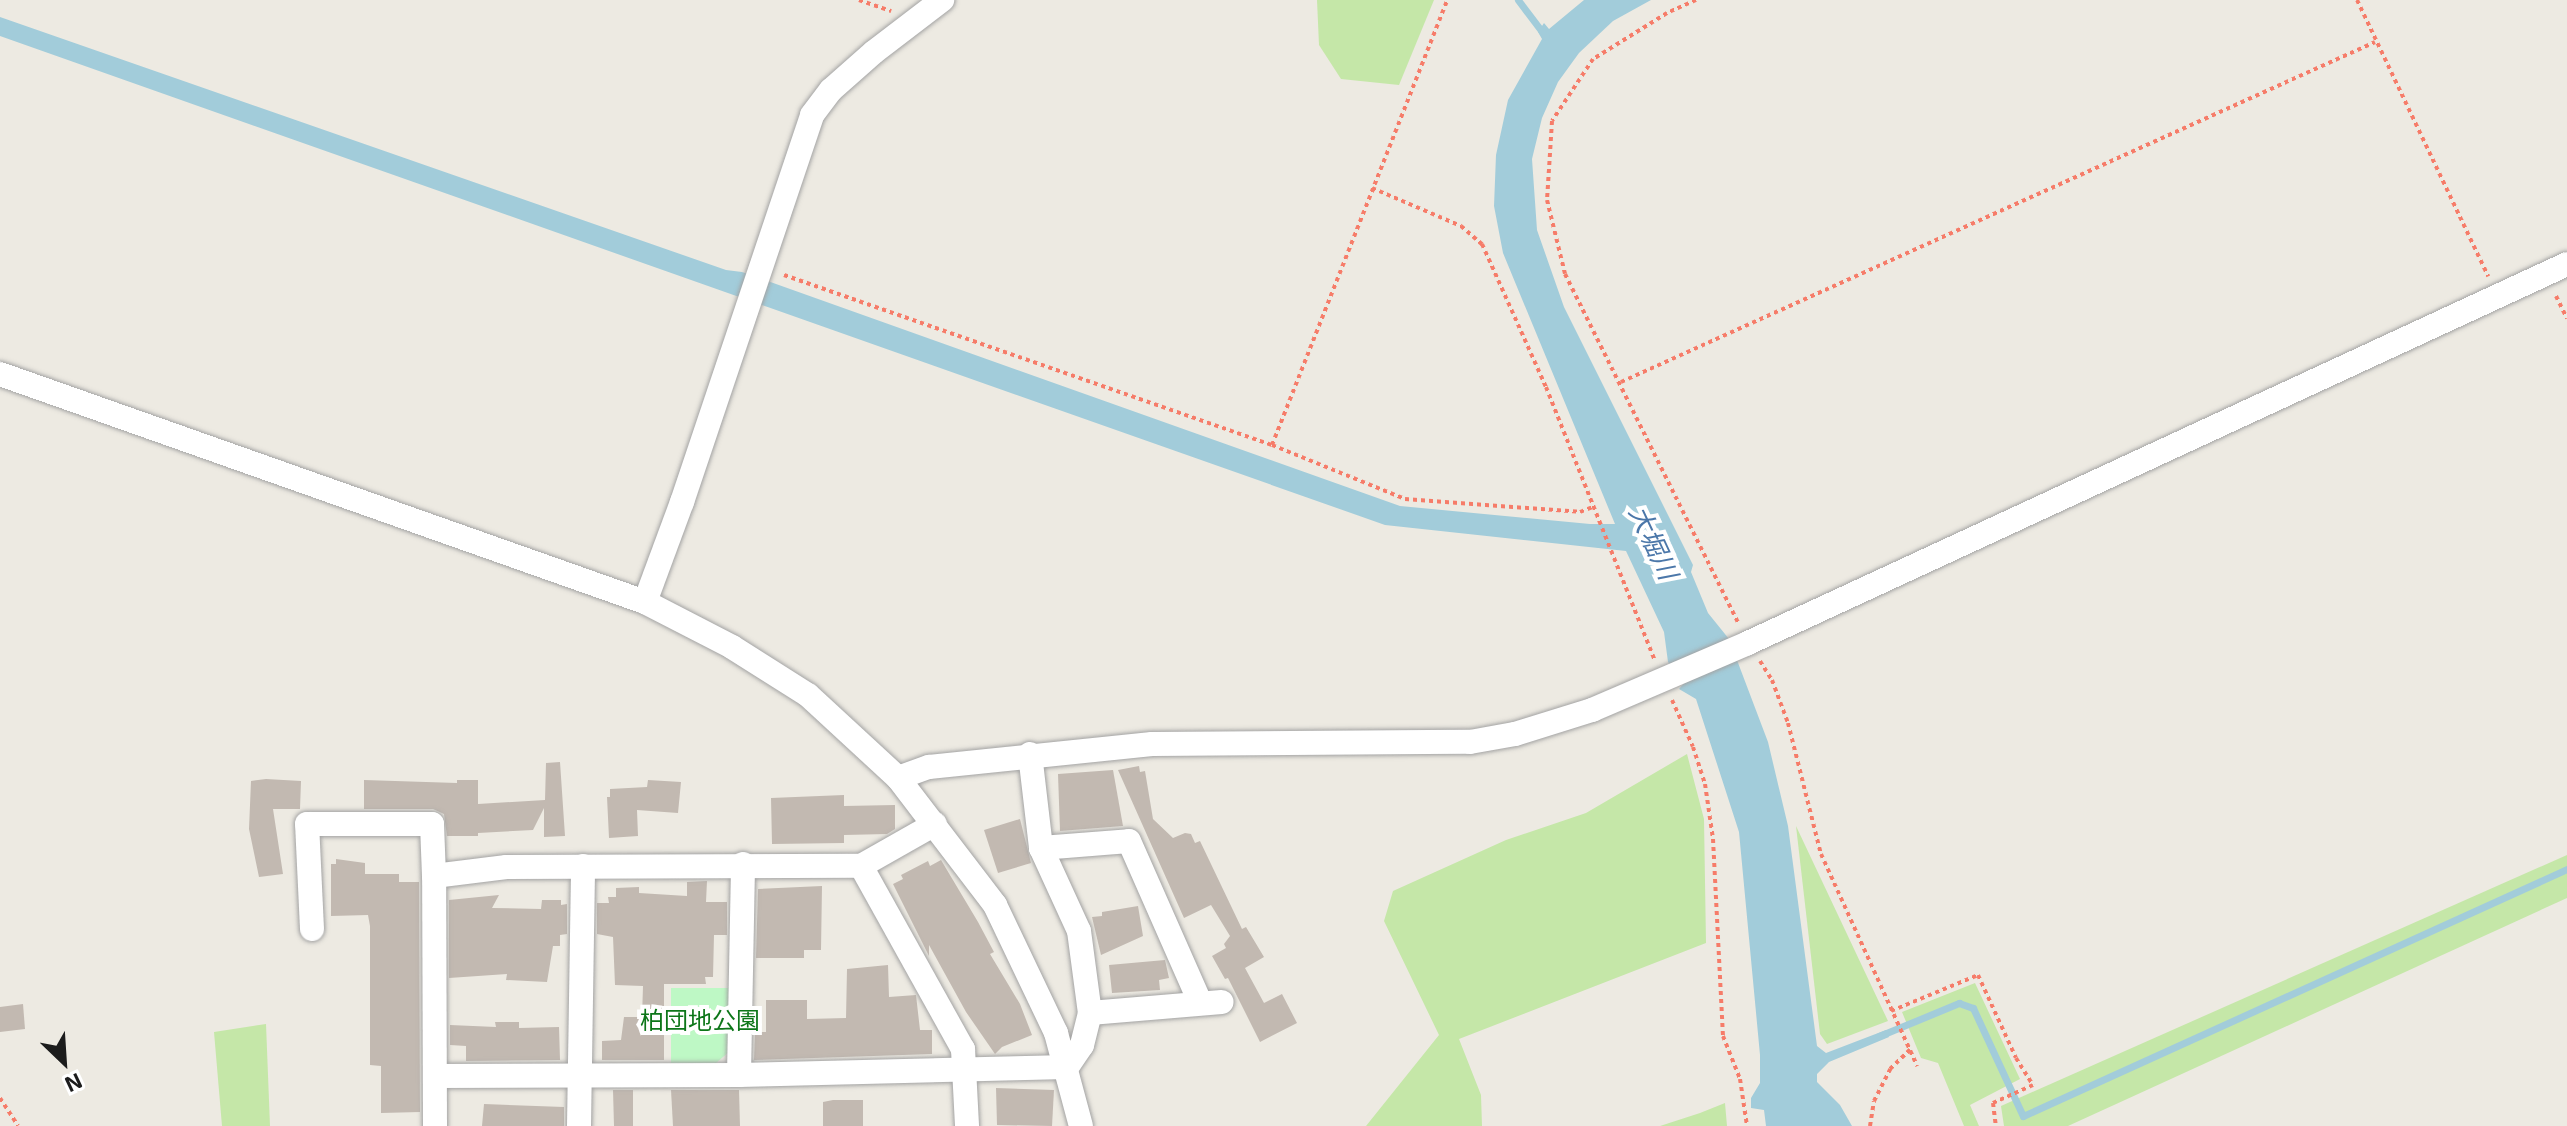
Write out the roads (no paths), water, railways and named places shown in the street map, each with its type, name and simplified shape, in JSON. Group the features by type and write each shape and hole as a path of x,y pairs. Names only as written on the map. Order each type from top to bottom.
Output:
{"street":[{"path":"645,602 682,502 812,115 831,90 874,52 942,0"},
{"path":"898,778 929,767 1030,754 1152,744 1470,742 1515,734 1592,710 1743,646 2567,264"},
{"path":"0,374 645,602 732,647 808,695 898,778 1002,917 1041,995 1067,1067 1081,1126"},
{"path":"1030,754 1041,848 1079,931 1090,1013 1082,1045 1067,1067"},
{"path":"312,929 307,824 432,824 435,1126"},
{"path":"434,876 506,867 861,866 935,824"},
{"path":"1041,848 1129,841 1211,1002 1090,1013"},
{"path":"739,1075 743,864"},
{"path":"579,1126 583,866"},
{"path":"861,866 963,1049 967,1126"},
{"path":"436,1076 739,1075 1067,1067"}],"water":[{"name":"大堀川","path":"1584,0 1651,0 1613,21 1579,53 1558,82 1542,118 1532,159 1537,230 1564,307 1693,565 1691,572 1708,613 1729,639 1768,742 1788,826 1817,1046 1826,1053 1886,1030 1889,1037 1829,1062 1817,1074 1817,1082 1840,1105 1852,1126 1766,1126 1764,1110 1751,1108 1751,1098 1760,1083 1760,1055 1739,832 1696,699 1679,689 1685,682 1668,662 1664,632 1626,551 1385,525 0,36 0,17 726,270 742,272 1400,506 1615,524 1503,253 1494,206 1496,155 1508,100 1542,39 1538,32 1544,23 1549,29"}],"waterway":[{"path":"1518,0 1546,37"},
{"path":"1879,1036 1959,1003 1973,1008 2023,1116 2567,869"}],"park label":[{"name":"柏団地公園","path":"700,1020"}]}
